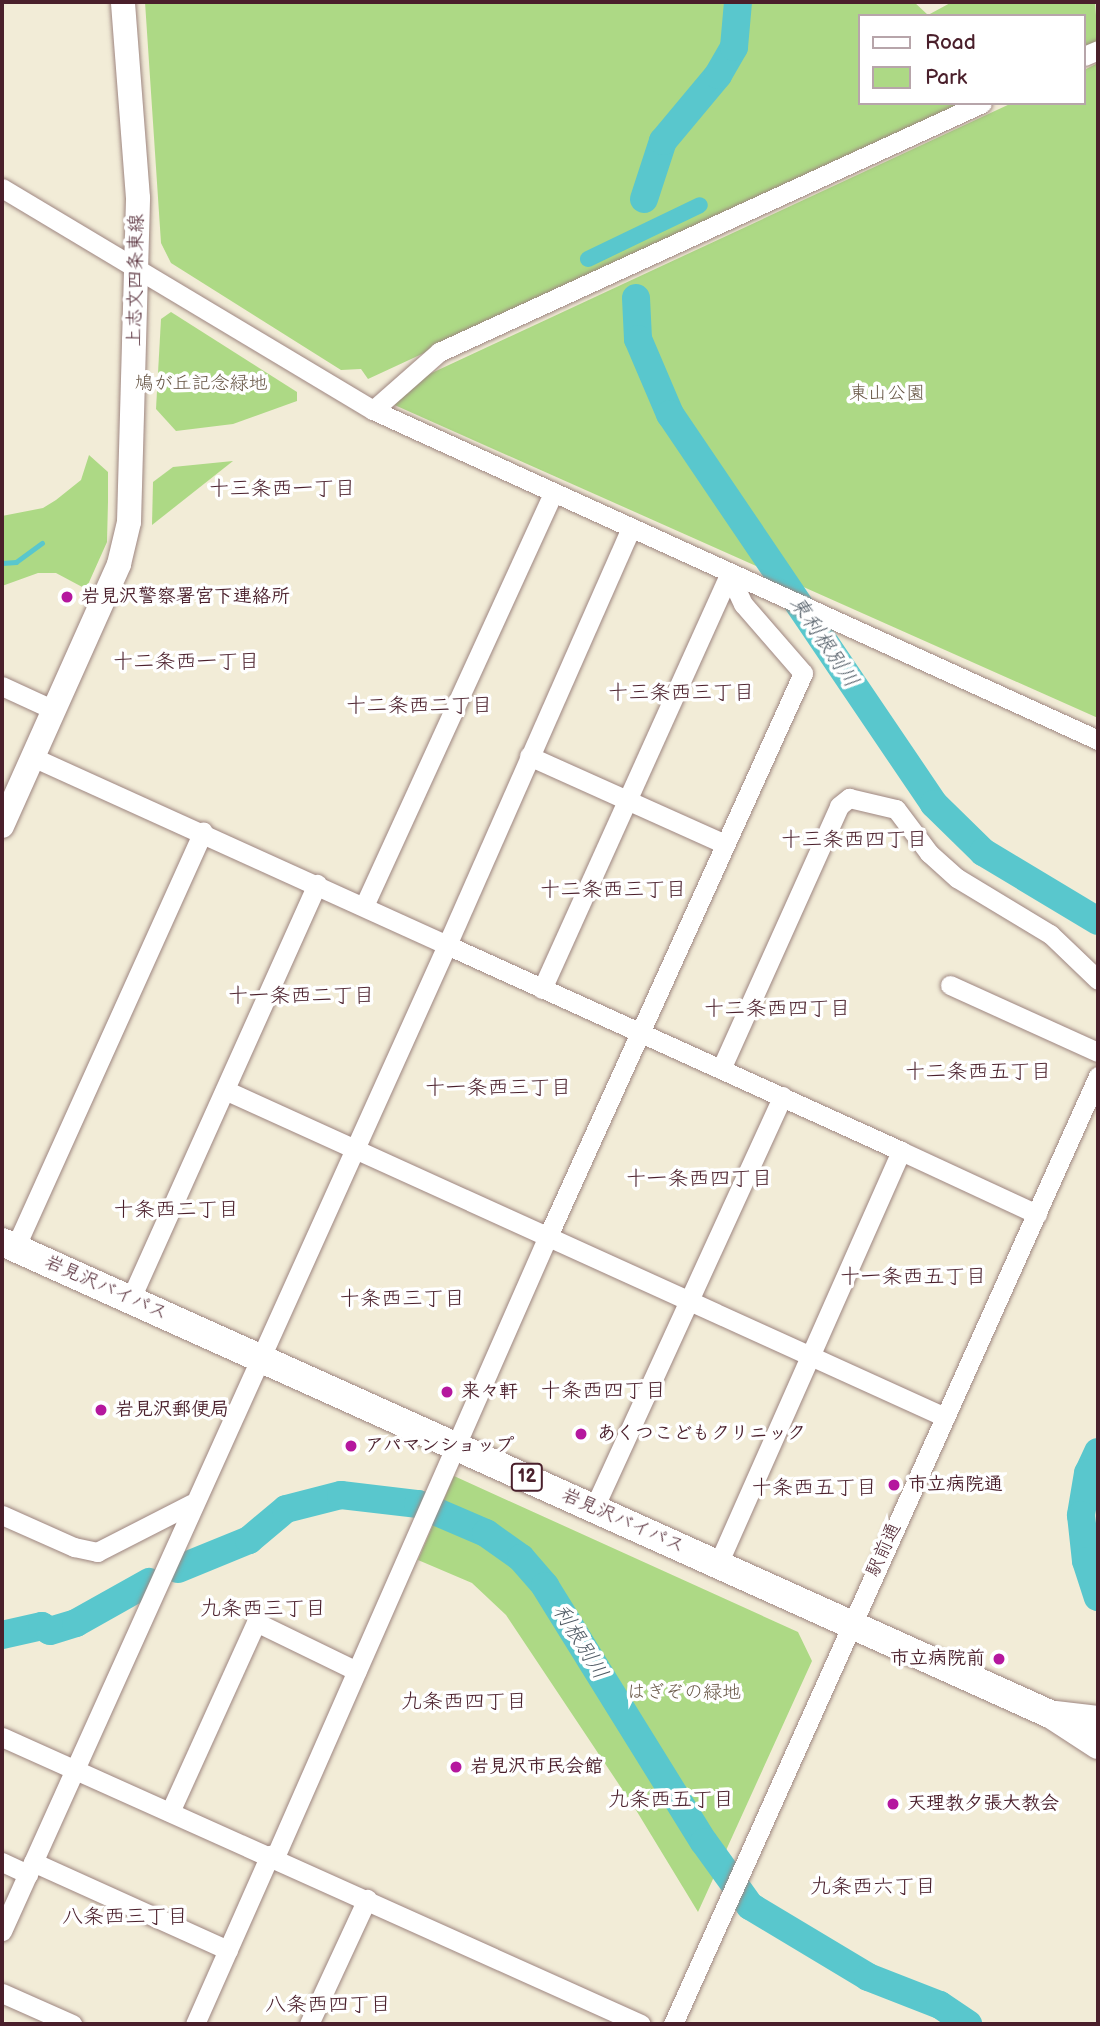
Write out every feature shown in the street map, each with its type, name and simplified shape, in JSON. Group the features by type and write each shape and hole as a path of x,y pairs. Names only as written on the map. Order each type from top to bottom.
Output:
{"highway":[{"name":"岩見沢バイパス","path":"9,1245 458,1445 1052,1715 1098,1745"},
{"name":"岩見沢バイパス","path":"1052,1715 1098,1720"}],"main road":[{"name":"上志文四条東線","path":"2,826 126,542 138,198 123,2"}],"street":[{"path":"373,410 439,352 978,105"},
{"path":"2,188 373,410 552,495 1098,740"},
{"path":"364,906 552,495"},
{"path":"2,1931 134,1638 187,1513 447,945 630,530"},
{"path":"542,989 729,574"},
{"path":"195,2024 357,1671 548,1236 803,673 743,604 729,574"},
{"path":"2,686 54,710"},
{"path":"529,755 725,844"},
{"path":"33,757 783,1096 1037,1214"},
{"path":"721,1069 839,806 849,798 896,809 949,872 1050,934 1098,980"},
{"path":"9,1245 203,832"},
{"path":"131,1298 317,884"},
{"path":"950,985 1098,1052"},
{"name":"駅前通","path":"673,2024 849,1623 946,1417 1098,1076"},
{"path":"225,1090 946,1417"},
{"path":"594,1508 783,1096"},
{"path":"718,1564 901,1151"},
{"path":"2,1515 74,1547 97,1552 187,1513"},
{"path":"170,1812 256,1622 357,1671"},
{"path":"2,1737 641,2024"},
{"path":"2,1862 30,1868 228,1950"},
{"path":"309,2024 367,1899"},
{"path":"2,1993 72,2024"}],"green space":[{"path":"145,2 914,2 927,14 858,14 858,105 960,105 368,379 361,369 341,370 171,263 161,243"},
{"path":"952,2 1095,2 1098,41 1086,47 1086,14 930,14"},
{"name":"東山公園","path":"1098,63 1098,718 390,403 393,391 1008,105 1086,105 1086,69"},
{"name":"鳩が丘記念緑地","path":"171,312 297,392 297,401 233,424 176,431 156,409 161,319"},
{"path":"89,455 108,472 108,502 107,542 86,589 56,573 38,573 2,586 2,516 43,508 56,500 81,480"},
{"path":"233,461 152,525 153,482 173,467"},
{"name":"はぎぞの緑地","path":"454,1476 798,1632 812,1661 698,1912 636,1810 506,1615 472,1583 418,1560"}],"waterway":[{"name":"東利根別川","path":"644,199 663,141 718,75 734,47 738,2"},
{"name":"東利根別川","path":"588,259 700,205"},
{"name":"東利根別川","path":"636,298 638,339 670,414 934,804 983,852 1098,921"},
{"path":"2,563 16,562 42,543"},
{"name":"東利根別川","path":"1098,1452 1088,1473 1081,1515 1086,1561 1098,1597"},
{"name":"利根別川","path":"178,1569 249,1540 286,1509 341,1495 418,1504 486,1533 521,1558 545,1586 704,1842 750,1906 868,1977 940,2005 968,2024"},
{"name":"利根別川","path":"2,1635 42,1626 50,1631 76,1623 149,1582"}],"place":[{"name":"岩見沢警察署宮下連絡所","path":"67,597"},
{"name":"来々軒","path":"447,1392"},
{"name":"岩見沢郵便局","path":"101,1410"},
{"name":"あくつこどもクリニック","path":"581,1434"},
{"name":"アパマンショップ","path":"351,1446"},
{"name":"市立病院通","path":"894,1485"},
{"name":"市立病院前","path":"999,1659"},
{"name":"岩見沢市民会館","path":"456,1767"},
{"name":"天理教夕張大教会","path":"893,1804"}],"district":[{"name":"十三条西一丁目","path":"282,489"},
{"name":"十二条西一丁目","path":"186,662"},
{"name":"十三条西三丁目","path":"681,693"},
{"name":"十二条西二丁目","path":"419,706"},
{"name":"十三条西四丁目","path":"854,840"},
{"name":"十二条西三丁目","path":"613,890"},
{"name":"十一条西二丁目","path":"301,996"},
{"name":"十二条西四丁目","path":"777,1009"},
{"name":"十二条西五丁目","path":"978,1072"},
{"name":"十一条西三丁目","path":"498,1088"},
{"name":"十一条西四丁目","path":"699,1179"},
{"name":"十条西二丁目","path":"176,1210"},
{"name":"十一条西五丁目","path":"913,1277"},
{"name":"十条西三丁目","path":"402,1299"},
{"name":"十条西四丁目","path":"603,1391"},
{"name":"十条西五丁目","path":"814,1488"},
{"name":"九条西三丁目","path":"263,1609"},
{"name":"九条西四丁目","path":"464,1702"},
{"name":"九条西五丁目","path":"671,1800"},
{"name":"九条西六丁目","path":"873,1887"},
{"name":"八条西三丁目","path":"125,1917"},
{"name":"八条西四丁目","path":"328,2005"}]}
